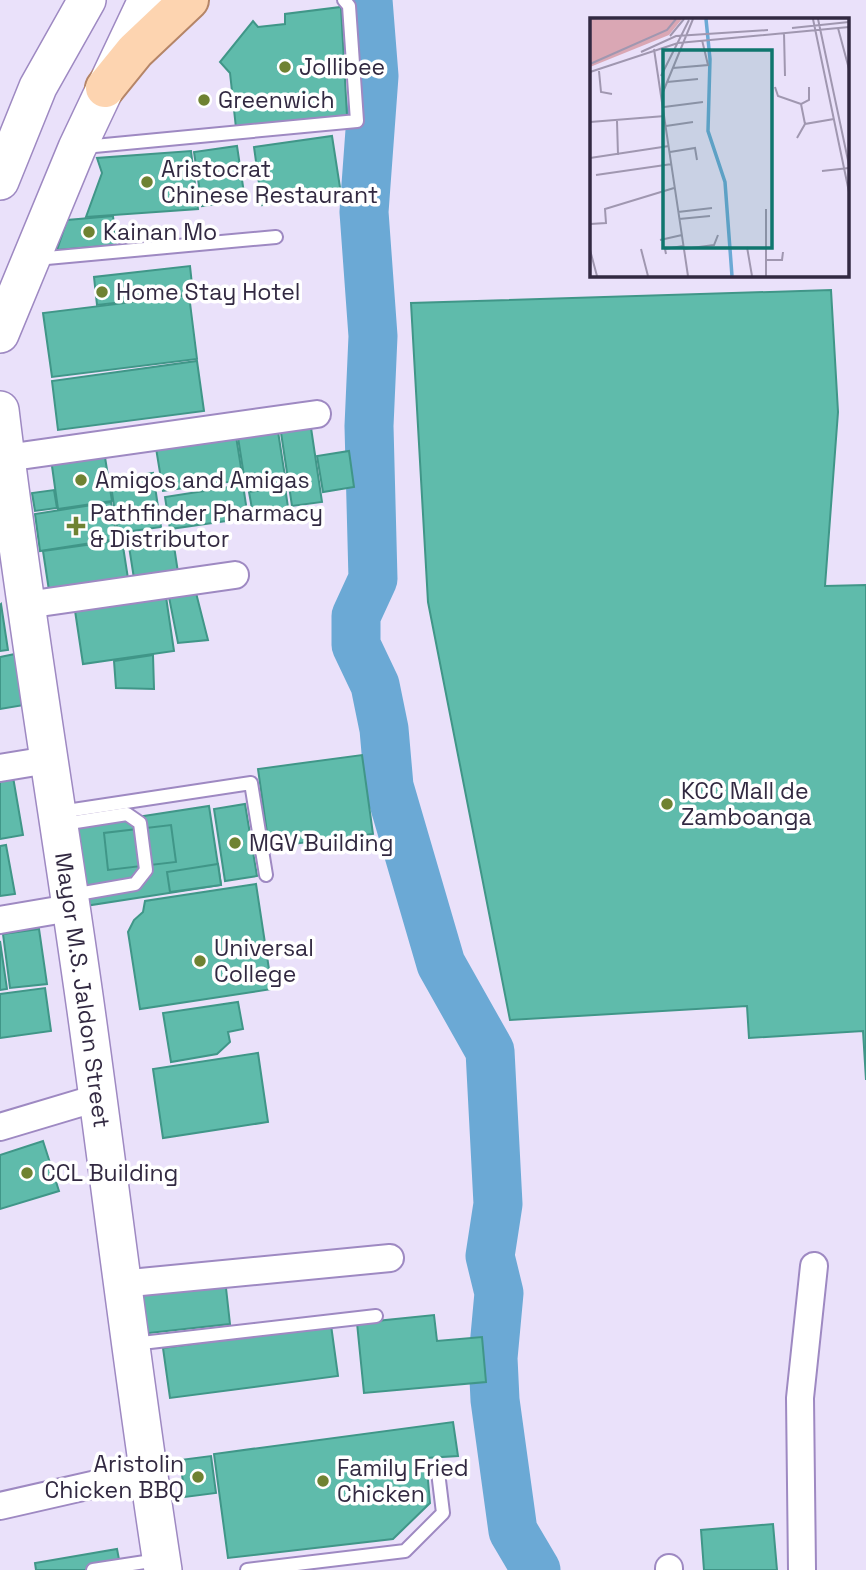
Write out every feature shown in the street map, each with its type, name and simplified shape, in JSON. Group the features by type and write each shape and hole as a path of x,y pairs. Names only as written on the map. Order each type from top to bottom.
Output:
{"main road":[{"path":"0,181 38,87 87,0"},
{"path":"0,334 77,148 147,0"},
{"path":"105,88 135,51 189,0"},
{"name":"Mayor M.S. Jaldon Street","path":"0,410 6,458 7,527 17,598 57,818 97,1098 120,1284 163,1565"}],"street":[{"path":"6,458 317,414"},
{"path":"17,598 235,575"},
{"path":"0,768 48,760"},
{"path":"0,920 69,902"},
{"path":"0,1126 97,1098"},
{"path":"120,1284 390,1258"},
{"path":"802,1570 800,1398 814,1266"},
{"path":"0,1506 149,1472"}],"lane":[{"path":"77,148 357,121 349,6 344,0"},
{"path":"31,259 276,237"},
{"path":"57,818 251,783 266,875"},
{"path":"57,818 127,814 139,823 141,835 146,870 135,884 69,902"},
{"path":"129,1344 376,1316"},
{"path":"247,1570 405,1551 443,1513 438,1472"},
{"path":"93,1570 163,1565"}],"building":[{"name":"Jollibee","path":"341,7 347,116 236,128 230,73 220,62 253,21 258,27 285,24 285,14"},
{"path":"332,136 341,194 262,205 254,147"},
{"path":"237,146 245,200 202,206 194,152"},
{"name":"Aristocrat Chinese Restaurant","path":"191,151 198,209 86,217 102,173 97,158"},
{"name":"Kainan Mo","path":"113,216 116,245 57,250 67,220"},
{"path":"190,266 193,294 97,305 94,277"},
{"name":"KCC Mall de Zamboanga","path":"831,290 838,412 825,586 866,585 866,1080 863,1031 749,1038 747,1006 510,1020 428,602 411,303"},
{"path":"189,295 197,359 52,377 43,313"},
{"path":"197,361 204,411 58,430 52,381"},
{"path":"310,421 322,502 292,506 280,426"},
{"path":"277,425 286,483 246,489 237,431"},
{"path":"235,430 243,480 163,491 155,442"},
{"name":"Amigos and Amigas","path":"104,451 112,501 58,509 51,459"},
{"path":"349,451 354,487 323,492 317,456"},
{"path":"153,473 161,527 118,533 110,479"},
{"path":"243,485 248,518 170,529 165,497"},
{"path":"285,487 289,514 254,520 249,492"},
{"path":"54,490 57,508 35,511 32,493"},
{"name":"Pathfinder Pharmacy & Distributor","path":"111,502 117,539 40,551 35,514"},
{"path":"172,533 179,579 135,585 128,540"},
{"path":"122,540 129,585 50,597 43,551"},
{"path":"194,585 208,640 178,643 167,587"},
{"path":"165,590 174,651 83,664 74,604"},
{"path":"0,605 8,650 0,651"},
{"path":"15,654 24,705 0,709 0,657"},
{"path":"153,655 154,689 116,688 114,661"},
{"path":"362,755 373,834 269,847 258,769"},
{"path":"13,777 23,835 0,839 0,779"},
{"name":"MGV Building","path":"245,804 257,876 225,881 214,809"},
{"path":"209,806 221,885 85,906 72,827"},
{"path":"171,825 176,862 108,870 104,833"},
{"path":"6,845 15,894 0,896 0,846"},
{"path":"218,864 221,885 170,892 167,872"},
{"name":"Universal College","path":"256,884 272,989 140,1009 128,932 134,920 143,912 145,901"},
{"path":"39,929 47,984 10,988 3,934"},
{"path":"0,941 7,989 0,990"},
{"path":"45,988 51,1031 0,1038 0,994"},
{"path":"238,1002 243,1029 228,1032 230,1042 217,1054 171,1062 163,1013"},
{"path":"258,1053 268,1122 163,1138 153,1069"},
{"name":"CCL Building","path":"43,1141 59,1191 0,1209 0,1155"},
{"path":"225,1279 230,1324 140,1334 136,1288"},
{"path":"434,1315 437,1341 482,1337 486,1382 364,1393 357,1323"},
{"path":"331,1325 338,1376 170,1398 163,1348"},
{"name":"Family Fried Chicken","path":"453,1422 458,1456 426,1458 430,1503 393,1539 228,1558 214,1454"},
{"name":"Aristolin Chicken BBQ","path":"211,1456 216,1493 185,1497 180,1460"},
{"path":"773,1524 777,1570 704,1570 701,1530"},
{"path":"117,1549 121,1570 36,1570 35,1563"}],"waterway":[{"path":"368,0 374,76 364,212 373,336 369,426 373,579 356,616 356,645 375,685 384,729 389,786 441,964 490,1051 498,1204 490,1256 499,1293 493,1358 495,1400 513,1531 536,1570"}],"place":[{"name":"Jollibee","path":"285,67"},
{"name":"Greenwich","path":"204,100"},
{"name":"Aristocrat Chinese Restaurant","path":"147,182"},
{"name":"Kainan Mo","path":"89,232"},
{"name":"Home Stay Hotel","path":"102,292"},
{"name":"Amigos and Amigas","path":"81,480"},
{"name":"Pathfinder Pharmacy & Distributor","path":"76,526"},
{"name":"KCC Mall de Zamboanga","path":"667,804"},
{"name":"MGV Building","path":"235,843"},
{"name":"Universal College","path":"200,961"},
{"name":"CCL Building","path":"27,1173"},
{"name":"Aristolin Chicken BBQ","path":"198,1477"},
{"name":"Family Fried Chicken","path":"323,1481"}]}
